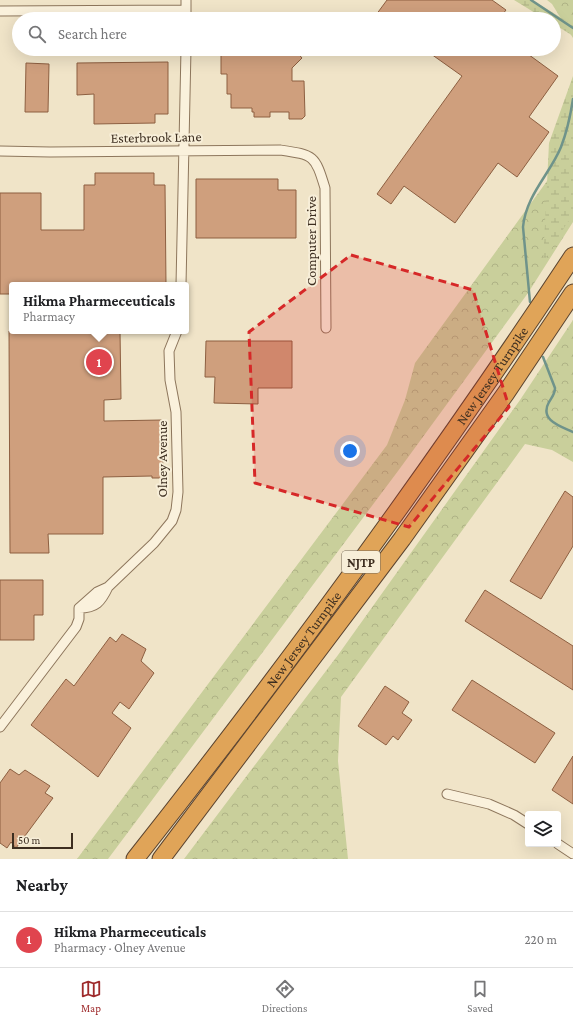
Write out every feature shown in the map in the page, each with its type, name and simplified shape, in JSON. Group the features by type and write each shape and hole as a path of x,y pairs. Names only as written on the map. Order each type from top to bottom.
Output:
{"highway":[{"name":"New Jersey Turnpike","path":"136,859 290,658 390,521 538,309 573,256"},
{"name":"New Jersey Turnpike","path":"161,859 402,539 506,393 573,293"}],"street":[{"path":"186,0 186,12"},
{"path":"0,11 62,12"},
{"path":"181,282 186,56"},
{"name":"Esterbrook Lane","path":"0,151 58,152 280,150 305,154 311,158"},
{"name":"Computer Drive","path":"311,158 314,160 320,171 325,188 326,328"},
{"name":"Olney Avenue","path":"0,727 76,627 79,619 79,608 97,592 108,588 154,543 172,521 176,510 178,492 176,412 170,380 169,351 176,334"},
{"path":"447,794 489,804 514,815 525,822"},
{"path":"561,846 573,854"}],"highlighted area":[{"path":"351,255 473,290 509,407 409,527 255,483 249,332"}],"green space":[{"path":"514,0 532,0 552,12 534,12"},
{"path":"547,0 573,0 573,38 561,19 561,12 557,12 552,4"},
{"path":"561,18 573,25 573,36 561,28"},
{"path":"573,76 573,213 543,263 549,143"},
{"path":"573,133 573,222 528,293 398,471 108,859 77,859 387,445 405,400 415,363 563,159"},
{"path":"573,320 573,462 552,450 525,444 341,697 338,761 348,859 184,859 338,655 520,400"}],"building":[{"path":"387,0 492,0 506,10 504,12 378,12"},
{"path":"221,56 300,56 302,58 292,68 292,81 304,81 305,116 302,119 289,119 289,112 270,112 270,117 254,117 252,108 231,108 231,94 227,94 227,74 221,74"},
{"path":"434,56 531,56 558,76 529,117 549,132 517,177 498,163 455,223 404,186 391,204 377,194 462,76"},
{"path":"168,62 168,114 155,114 155,123 94,124 94,94 77,95 77,63"},
{"path":"26,63 49,64 48,112 25,112"},
{"path":"95,173 154,173 154,185 165,185 166,282 9,282 9,294 0,294 0,193 41,193 41,230 84,230 84,185 95,185"},
{"path":"196,179 278,179 278,190 296,190 296,238 196,238"},
{"path":"9,334 120,334 121,399 104,400 104,421 162,420 163,478 152,478 152,476 103,477 103,534 48,534 49,553 10,553"},
{"path":"206,341 292,341 292,388 258,388 258,404 214,403 215,377 205,377"},
{"path":"565,491 573,497 573,546 541,599 510,581"},
{"path":"0,580 43,580 43,615 34,615 34,640 0,640"},
{"path":"485,590 573,646 573,690 465,621"},
{"path":"122,634 146,649 141,661 154,673 129,709 120,702 112,713 131,728 98,777 31,725 66,679 74,686 110,637 116,642"},
{"path":"472,680 555,733 535,763 452,710"},
{"path":"385,686 409,702 402,713 412,720 398,740 393,736 386,745 358,726"},
{"path":"573,756 573,804 552,790"},
{"path":"10,769 19,775 25,770 50,786 45,793 53,798 16,848 11,842 7,848 0,843 0,783"}],"waterway":[{"path":"531,0 549,12"},
{"path":"561,20 573,28"},
{"path":"530,302 523,227 525,215 533,195 561,147 565,136 573,99"},
{"path":"543,357 555,388 554,394 547,408 547,413 552,422 573,432"}],"place":[{"name":"Hikma Pharmeceuticals","path":"99,362"}]}
